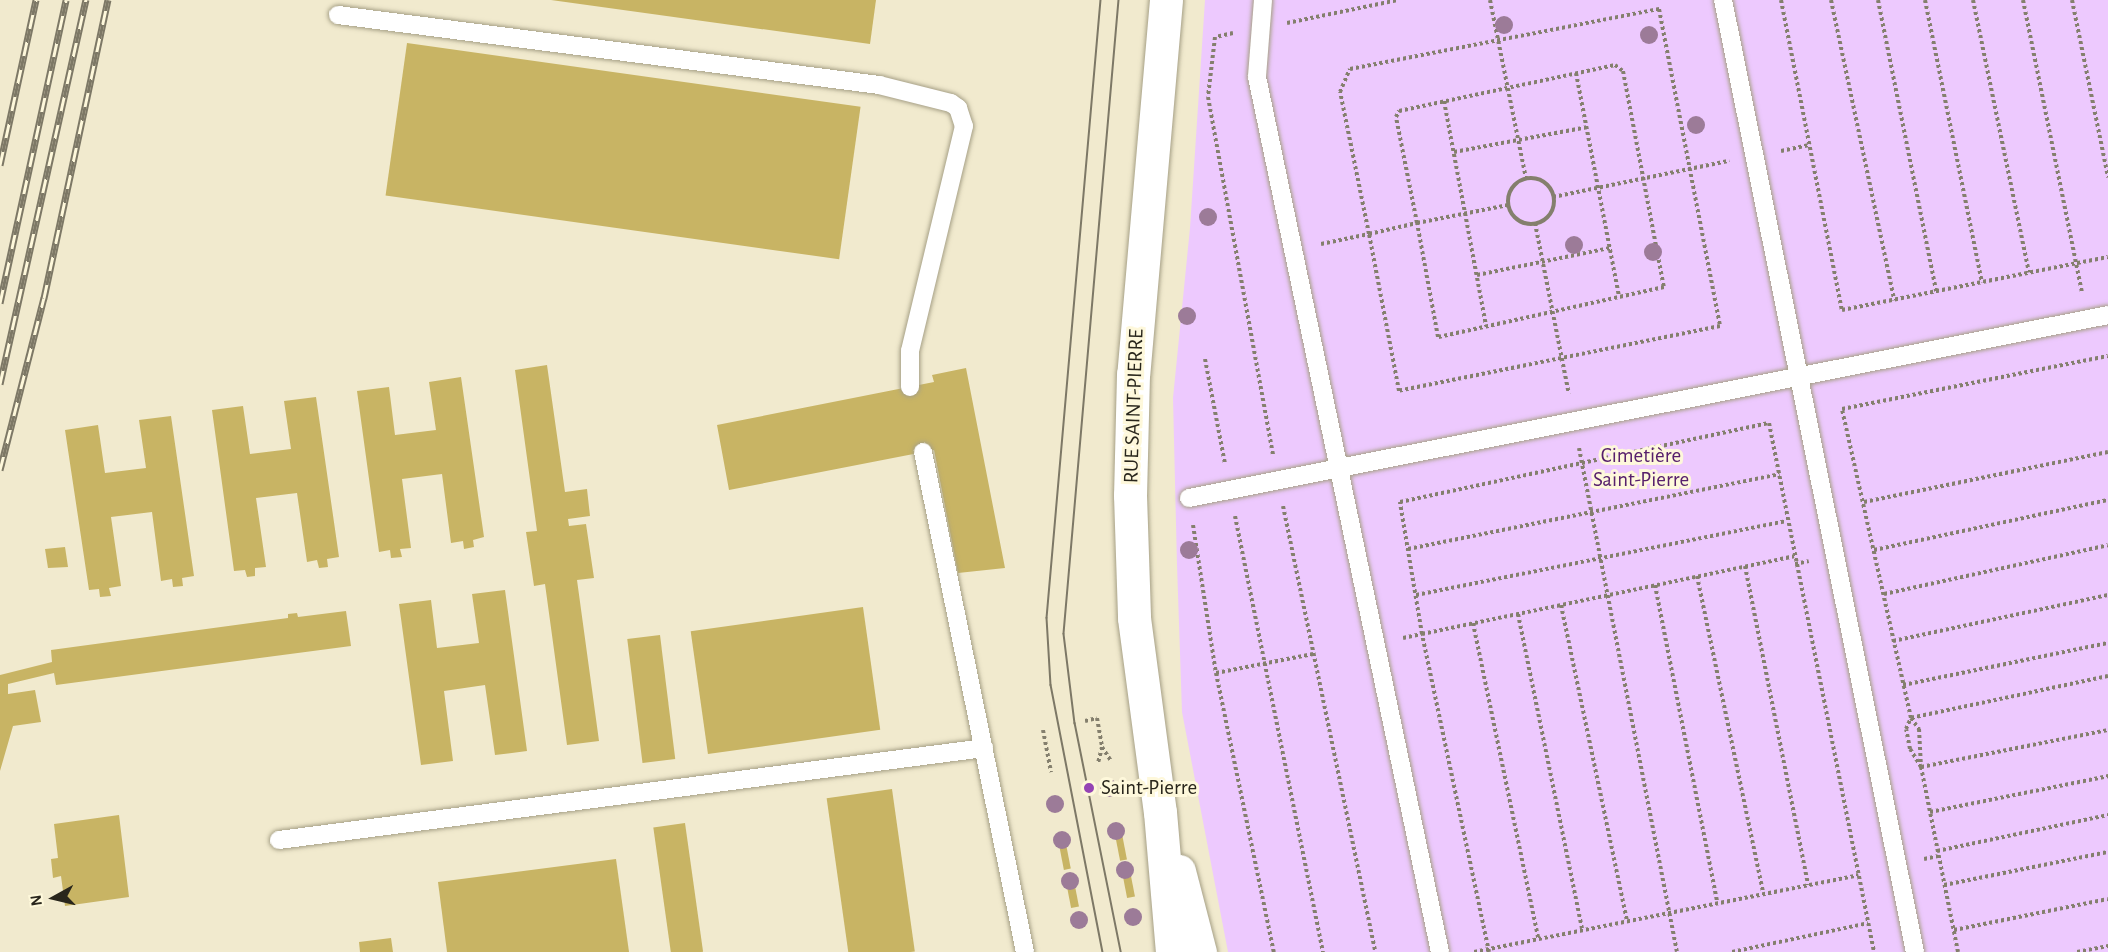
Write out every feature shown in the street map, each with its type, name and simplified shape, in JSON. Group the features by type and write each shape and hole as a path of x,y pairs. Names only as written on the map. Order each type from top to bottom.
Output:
{"main road":[{"name":"RUE SAINT-PIERRE","path":"1167,0 1133,374 1130,495 1134,618 1160,812 1172,952"},
{"name":"RUE SAINT-PIERRE","path":"1160,812 1194,918 1200,952"}],"lane":[{"path":"1263,0 1257,77 1341,466 1440,952"},
{"path":"1723,0 1915,952"},
{"path":"338,15 879,85 951,103 958,108 964,126 910,351 910,387"},
{"path":"1189,498 2108,315"},
{"path":"923,452 1025,952"},
{"path":"279,840 984,748"}],"path":[{"path":"1261,28 1398,0"},
{"path":"1490,0 1526,178"},
{"path":"1781,0 1842,310 2108,257"},
{"path":"1831,0 1894,300"},
{"path":"1878,0 1936,291"},
{"path":"1925,0 1982,282"},
{"path":"1973,0 2029,272"},
{"path":"2023,0 2087,319"},
{"path":"2072,0 2108,177"},
{"path":"1659,9 1720,326 1399,391 1369,234 1340,92 1350,69 1659,9"},
{"path":"1615,65 1623,71 1664,287 1438,337 1396,117 1399,111 1508,88 1615,65"},
{"path":"1576,73 1619,297"},
{"path":"1444,101 1486,326"},
{"path":"1454,152 1587,127"},
{"path":"1526,178 1547,184 1554,197 1549,214 1535,224 1519,221 1508,205 1512,187 1526,178"},
{"path":"1554,197 1644,178"},
{"path":"1294,249 1508,205"},
{"path":"1535,224 1677,952"},
{"path":"1477,275 1610,248"},
{"path":"1958,952 1922,767 1919,729 1911,718 1903,685 1842,409 2108,356"},
{"path":"1205,359 1264,665 1323,952"},
{"path":"1488,950 1422,634 1400,502 1583,465 1769,423 1874,952"},
{"path":"1864,502 2108,452"},
{"path":"1408,549 1779,474"},
{"path":"1189,498 1216,673 1274,952"},
{"path":"1875,550 2108,500"},
{"path":"1416,596 1601,561 1787,522"},
{"path":"1884,594 2108,545"},
{"path":"1378,644 1794,556"},
{"path":"1745,566 1808,885"},
{"path":"1697,576 1763,893"},
{"path":"1655,585 1717,902"},
{"path":"1893,641 2108,596"},
{"path":"1561,605 1627,920"},
{"path":"1518,614 1582,929"},
{"path":"1473,623 1538,938"},
{"path":"1903,685 2108,643"},
{"path":"1216,673 1313,654"},
{"path":"1911,718 2108,676"},
{"path":"1085,721 1097,718 1102,747 1111,761"},
{"path":"1911,718 1906,729 1910,749 1922,767"},
{"path":"1043,730 1051,772"},
{"path":"1922,767 2108,730"},
{"path":"1098,763 1102,747"},
{"path":"1930,812 2108,776"},
{"path":"1937,851 2108,814"},
{"path":"1944,885 2108,852"},
{"path":"1474,952 1670,910 1858,875"},
{"path":"1953,930 2108,899"},
{"path":"1732,952 1868,923"},
{"path":"2077,952 2108,946"}],"green space":[{"name":"Cimetière Saint-Pierre","path":"1205,0 2108,0 2108,952 1228,952 1182,712 1177,565 1173,398 1190,228"}],"building":[{"path":"551,0 876,0 870,44"},
{"path":"407,43 861,107 839,259 386,196"},
{"path":"547,365 565,492 587,489 590,516 568,519 569,526 586,524 594,578 577,580 599,741 567,745 545,584 534,586 526,532 537,531 515,370"},
{"path":"966,368 1005,568 958,573 934,450 729,490 717,425 934,382 932,375"},
{"path":"461,377 484,537 473,540 474,547 464,549 463,541 451,543 442,474 402,479 411,548 400,549 402,557 391,558 390,550 379,552 357,391 389,387 395,435 436,430 429,382"},
{"path":"316,397 339,557 327,559 328,567 319,568 317,560 307,562 297,493 256,498 266,567 255,568 255,576 247,577 245,570 234,571 212,410 243,406 250,454 291,449 284,401"},
{"path":"171,416 194,576 182,578 183,586 173,587 172,579 161,581 152,512 111,517 121,586 109,588 111,596 100,597 99,589 89,590 65,430 98,425 105,473 146,468 139,420"},
{"path":"65,547 68,567 48,568 45,549"},
{"path":"505,590 527,751 495,755 485,685 444,691 453,761 421,765 399,604 431,600 437,648 479,643 472,594"},
{"path":"863,607 880,730 708,754 691,631"},
{"path":"346,611 351,646 56,685 54,673 8,684 8,694 35,690 41,722 13,726 0,771 0,675 52,662 51,650 288,618 288,614 297,613 298,617"},
{"path":"660,635 675,759 642,763 627,639"},
{"path":"892,789 915,951 848,952 827,798"},
{"path":"119,815 129,897 65,906 61,876 53,878 51,859 58,858 54,824"},
{"path":"685,823 703,952 671,952 653,827"},
{"path":"1122,834 1127,860 1120,861 1115,835"},
{"path":"1066,844 1071,869 1064,870 1059,845"},
{"path":"616,859 629,952 447,952 438,882"},
{"path":"1130,871 1135,897 1127,898 1122,873"},
{"path":"1074,881 1079,907 1071,908 1066,883"},
{"path":"391,938 393,952 360,952 359,942"}],"tram line":[{"path":"1101,0 1047,618 1051,685 1103,952"},
{"path":"1119,0 1064,634 1075,723 1121,952"}],"railway":[{"path":"0,165 36,0"},
{"path":"0,303 66,0"},
{"path":"0,384 86,0"},
{"path":"0,470 44,298 108,0"}],"place":[{"name":"Saint-Pierre","path":"1089,788"}]}
